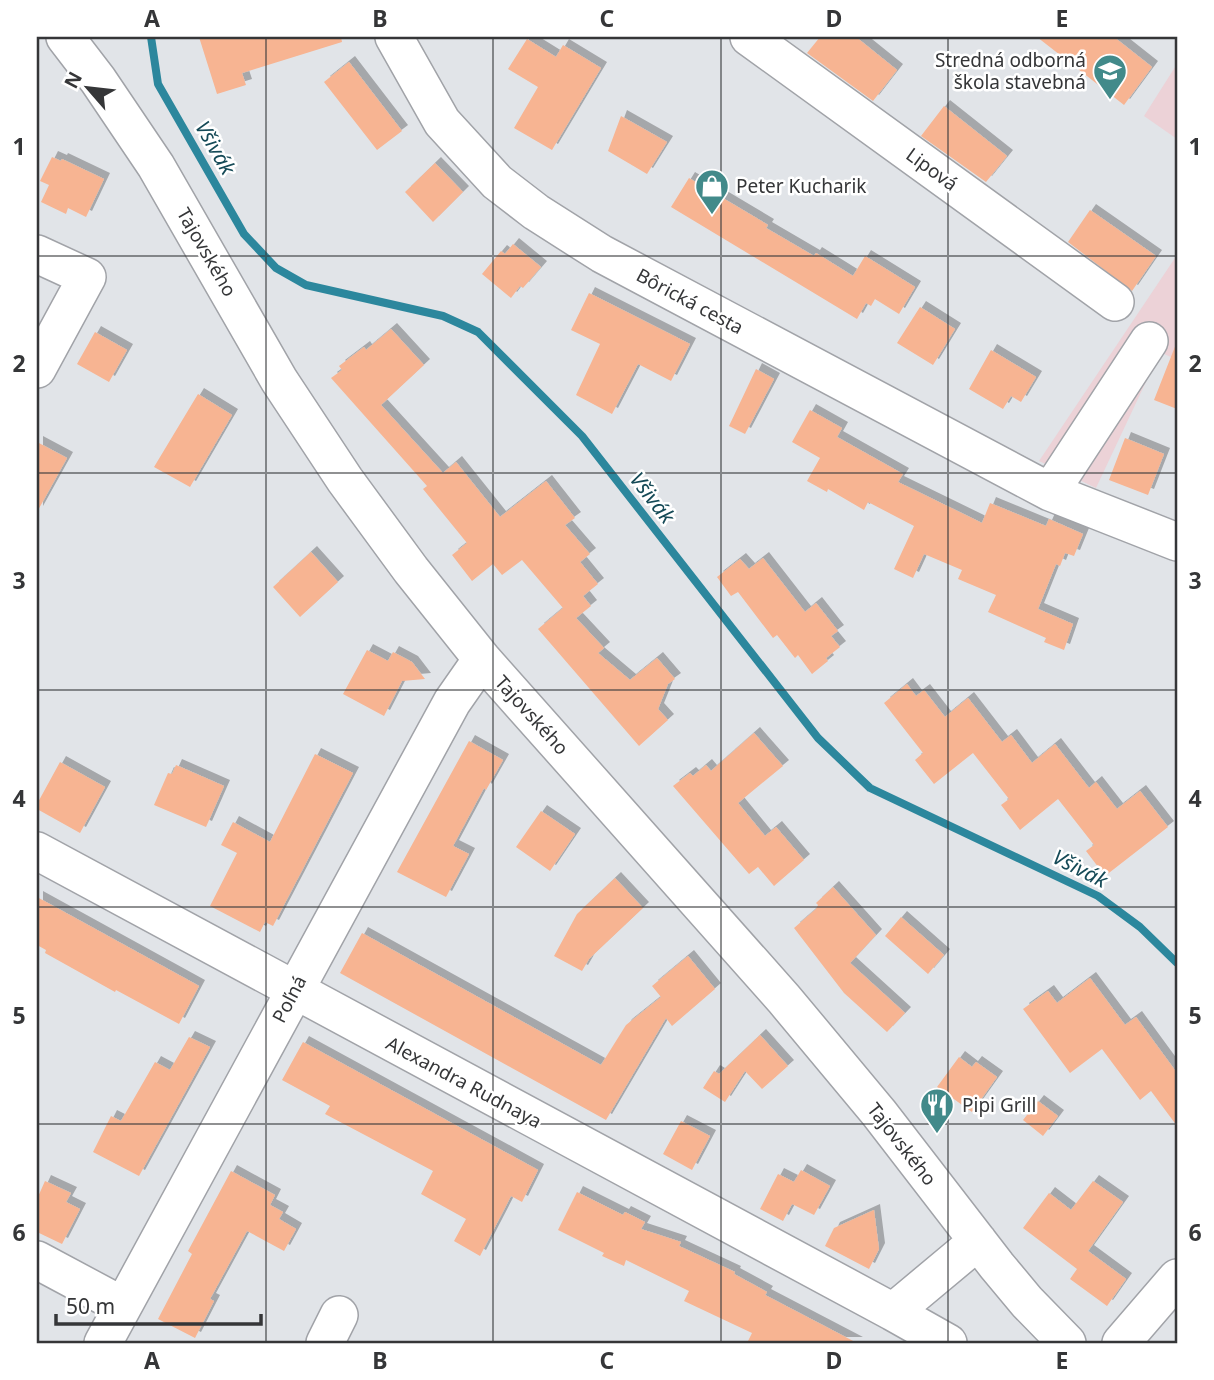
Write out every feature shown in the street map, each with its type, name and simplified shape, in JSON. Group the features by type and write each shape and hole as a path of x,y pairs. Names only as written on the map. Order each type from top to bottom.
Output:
{"street":[{"name":"Tajovského","path":"65,37 98,80 156,166 279,380 345,480 411,569 482,659 784,999 1027,1302 1066,1343"},
{"name":"Bôrická cesta","path":"394,37 442,122 497,181 536,212 602,254 1050,492 1177,542"},
{"name":"Lipová","path":"749,37 1115,302"},
{"path":"37,254 88,277 37,369"},
{"path":"1050,492 1149,341"},
{"name":"Poľná","path":"103,1343 452,702 482,659"},
{"name":"Alexandra Rudnaya","path":"37,851 948,1343"},
{"path":"893,1312 978,1241"},
{"path":"37,1260 123,1306"},
{"path":"1121,1343 1177,1278"}],"shaded area":[{"path":"1177,64 1177,139 1144,116"},
{"path":"1177,255 1177,360 1160,352 1096,488 1039,461"}],"building":[{"path":"199,37 341,37 342,42 242,73 246,85 217,94"},
{"path":"820,37 856,37 897,70 873,101 807,53"},
{"path":"1037,37 1114,37 1152,67 1124,105"},
{"path":"527,39 556,57 563,45 601,68 552,150 514,128 538,87 508,69"},
{"path":"349,62 402,131 377,150 324,82"},
{"path":"944,106 1007,156 986,182 921,136"},
{"path":"621,116 667,142 647,174 608,151"},
{"path":"52,157 104,179 86,217 68,208 66,214 41,202 49,185 40,181"},
{"path":"435,163 463,192 433,222 405,192"},
{"path":"689,178 768,225 766,228 814,256 816,253 853,276 865,256 915,287 899,314 875,299 871,306 866,303 857,319 671,207"},
{"path":"1090,210 1156,256 1132,291 1068,242"},
{"path":"513,244 541,267 511,298 482,274 501,251 505,254"},
{"path":"589,293 690,344 671,381 638,364 612,414 576,395 600,344 571,330"},
{"path":"920,307 955,329 933,365 897,343"},
{"path":"391,329 424,365 381,405 443,473 456,462 500,517 546,481 575,518 565,525 590,554 580,562 598,584 583,596 591,606 576,618 604,648 598,653 630,680 657,658 675,679 668,684 658,709 668,720 639,746 538,629 563,608 522,560 502,575 493,564 472,581 452,555 467,543 423,489 427,486 331,378 342,370 339,366 364,347 366,350"},
{"path":"95,332 127,350 109,382 77,364"},
{"path":"1177,344 1177,409 1154,400"},
{"path":"991,350 1036,377 1021,402 1011,396 1003,409 969,389"},
{"path":"756,369 774,379 745,434 729,426"},
{"path":"198,394 232,415 190,487 154,467"},
{"path":"810,410 842,428 837,437 903,474 898,482 982,523 990,503 1046,526 1049,519 1083,534 1074,556 1065,553 1060,566 1056,564 1038,609 1073,624 1064,650 1044,642 1046,638 988,612 996,595 958,579 962,570 924,554 913,578 894,569 914,526 868,502 864,510 828,489 827,492 807,481 820,458 792,442"},
{"path":"1125,438 1164,454 1148,495 1109,480"},
{"path":"37,442 67,458 37,512"},
{"path":"311,552 338,582 300,617 273,587"},
{"path":"763,558 805,612 816,603 838,631 831,636 840,647 812,674 798,655 795,658 777,635 773,638 738,592 731,596 717,577 740,559 749,569"},
{"path":"367,650 388,661 393,652 412,662 425,679 402,681 384,716 343,694"},
{"path":"907,684 916,696 924,690 945,717 968,698 1002,742 1011,735 1032,763 1055,744 1089,788 1096,782 1117,809 1140,791 1168,827 1105,876 1086,851 1094,845 1058,799 1020,830 1001,805 1009,799 973,753 934,784 915,760 923,753 884,703"},
{"path":"754,733 783,766 738,803 765,836 776,827 804,860 774,886 758,867 749,874 673,786 690,773 693,776 706,765 711,771"},
{"path":"469,741 503,760 486,790 484,788 453,846 469,854 446,897 397,872"},
{"path":"315,754 353,773 273,926 265,922 260,932 210,906 237,853 221,845 233,822 270,842"},
{"path":"60,762 105,787 80,833 37,809 37,804"},
{"path":"176,765 224,786 206,827 154,805 168,773 172,774"},
{"path":"541,811 575,834 550,871 516,847"},
{"path":"615,878 643,908 589,959 582,971 554,956 577,914"},
{"path":"833,887 876,935 850,963 905,1013 887,1032 844,993 794,928 816,909 816,903"},
{"path":"37,897 199,986 179,1024 45,953 46,950 37,945"},
{"path":"901,917 944,955 928,974 885,936"},
{"path":"362,933 601,1065 626,1025 661,997 652,986 688,956 715,989 672,1026 666,1018 606,1120 340,973"},
{"path":"1090,978 1125,1025 1136,1017 1177,1073 1177,1126 1151,1091 1140,1100 1102,1049 1070,1073 1023,1009 1048,991 1057,1003"},
{"path":"760,1035 788,1066 762,1089 745,1071 725,1102 703,1088 714,1071 719,1074"},
{"path":"189,1037 210,1047 139,1176 93,1152 111,1116 121,1121 155,1062 170,1070"},
{"path":"303,1042 538,1170 522,1202 511,1196 480,1256 454,1241 466,1219 421,1194 433,1171 325,1114 330,1106 282,1080"},
{"path":"959,1057 972,1067 976,1062 997,1077 972,1112 937,1087"},
{"path":"1038,1101 1058,1116 1043,1136 1023,1120"},
{"path":"681,1121 710,1136 692,1170 663,1154"},
{"path":"801,1170 830,1186 814,1215 792,1204 783,1221 760,1209 778,1174 794,1182"},
{"path":"231,1171 275,1195 270,1205 283,1212 279,1219 296,1229 284,1251 247,1231 210,1299 214,1301 195,1338 158,1319 192,1254 188,1251"},
{"path":"45,1181 71,1193 66,1202 80,1209 62,1244 37,1232 37,1199"},
{"path":"1093,1181 1123,1202 1088,1251 1126,1279 1107,1306 1070,1279 1077,1269 1023,1228 1049,1193 1071,1210"},
{"path":"577,1192 623,1215 625,1212 645,1222 641,1229 681,1242 679,1246 735,1272 734,1274 767,1292 765,1295 857,1343 747,1343 752,1333 684,1301 689,1291 626,1260 624,1266 602,1256 604,1253 558,1230"},
{"path":"874,1210 879,1249 869,1269 825,1246 834,1228"}],"waterway":[{"name":"Všivák","path":"151,37 158,84 244,234 276,268 306,285 443,316 478,332 582,436 818,738 870,788 1098,896 1140,927 1177,963"}],"place":[{"name":"Stredná odborná škola stavebná","path":"1110,101"},
{"name":"Peter Kucharik","path":"712,216"},
{"name":"Pipi Grill","path":"937,1135"}]}
